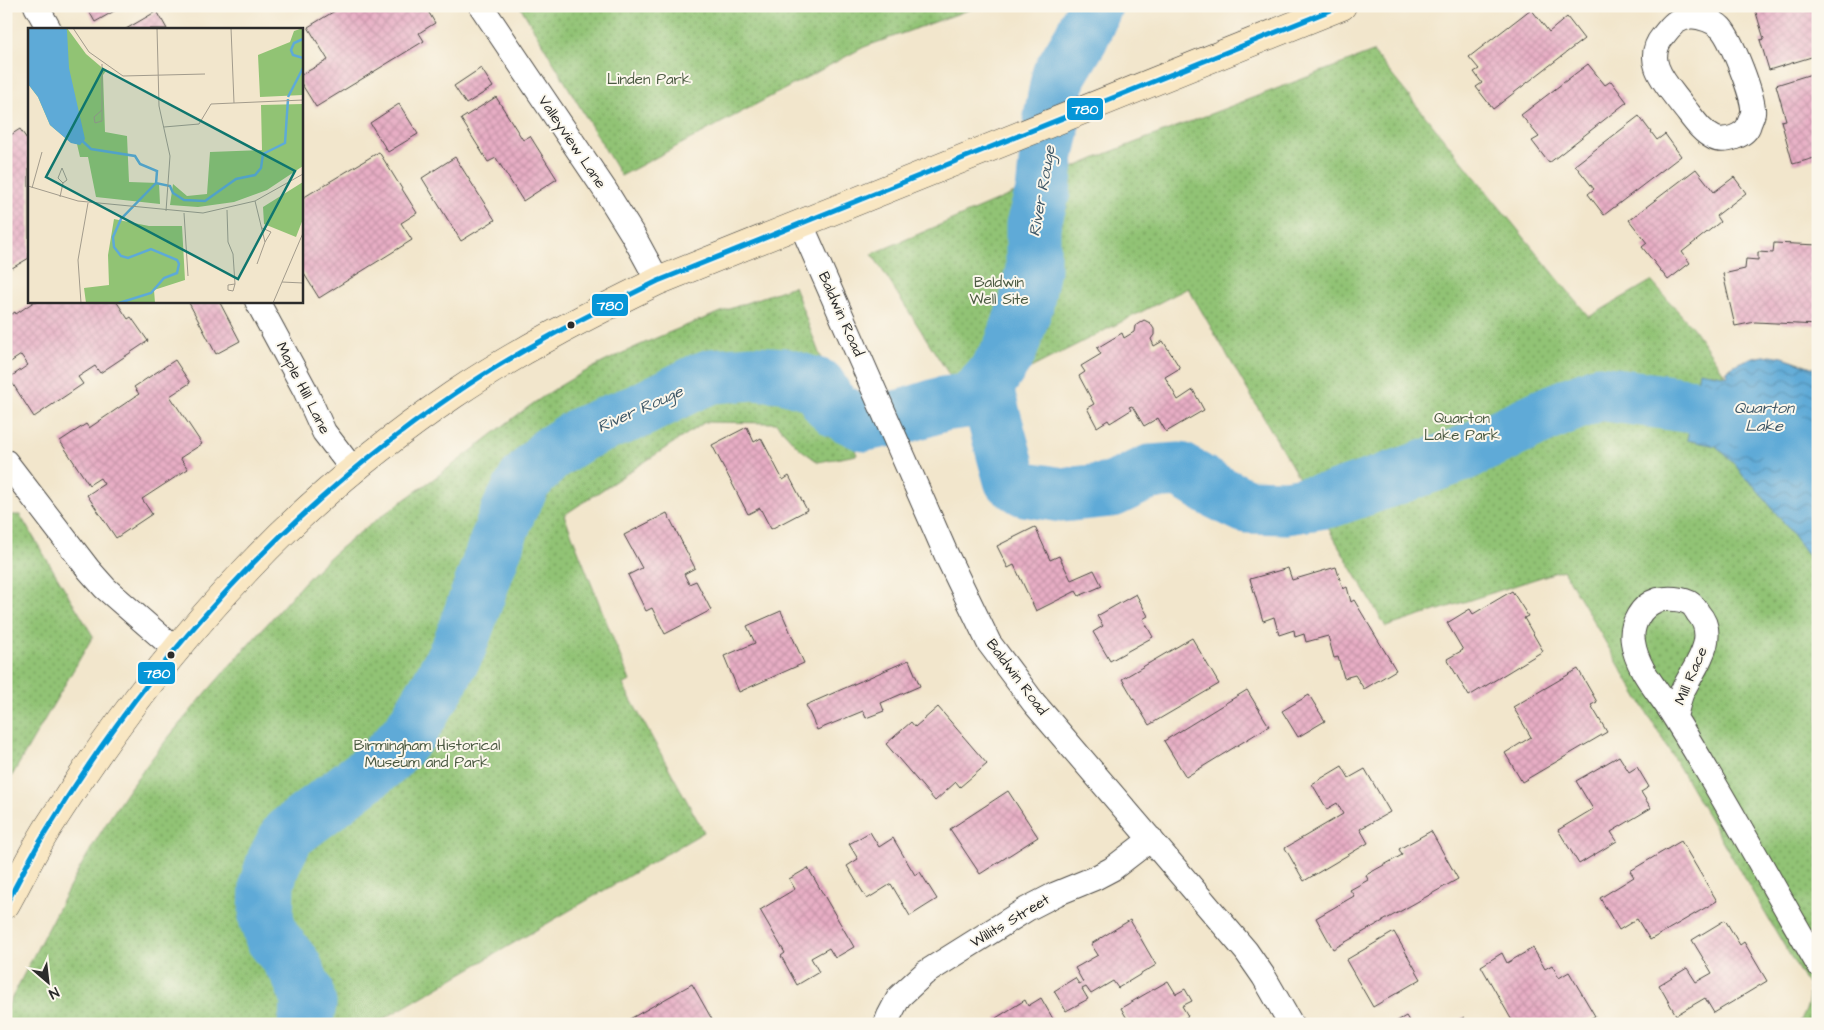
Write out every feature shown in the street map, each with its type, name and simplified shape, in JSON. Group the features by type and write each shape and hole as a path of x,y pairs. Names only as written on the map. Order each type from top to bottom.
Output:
{"main road":[{"path":"6,904 49,825 134,704 176,650 249,567 306,511 403,431 454,394 580,319 658,281 1080,113 1342,6"}],"street":[{"path":"36,6 48,28"},
{"name":"Valleyview Lane","path":"481,6 605,190 633,235 658,281"},
{"path":"1671,14 1705,18 1720,27 1732,44 1753,112 1748,128 1741,134 1731,139 1716,139 1701,129 1656,68 1654,55 1671,14"},
{"name":"Baldwin Road","path":"802,224 946,554 990,643 1034,703 1246,951 1264,977 1291,1024"},
{"name":"Maple Hill Lane","path":"258,302 296,373 324,432 354,471"},
{"path":"6,462 14,481 89,570 106,588 176,650"},
{"name":"Mill Race","path":"1675,717 1681,694 1704,653 1708,634 1702,618 1691,603 1671,598 1656,601 1646,607 1637,618 1632,641 1636,656 1644,672 1675,717 1818,964"},
{"name":"Willits Street","path":"886,1024 899,997 926,973 1027,909 1112,869 1151,839"}],"green space":[{"name":"Linden Park","path":"520,6 980,6 864,47 621,176"},
{"name":"Quarton Lake Park","path":"1373,52 1589,317 1651,281 1693,328 1726,376 1728,375 1726,372 1728,369 1733,366 1756,358 1773,356 1814,368 1818,367 1818,1024 1798,1024 1807,1006 1809,997 1808,986 1563,570 1386,627 1188,288 966,401 872,254 1108,153"},
{"name":"Birmingham Historical Museum and Park","path":"794,286 857,455 818,462 799,448 776,423 705,422 564,515 630,681 623,685 704,832 375,1024 6,1024 6,1009 67,891 118,805 151,759 196,705 320,566 345,544 529,406 559,386 601,363 655,338"},
{"path":"6,515 20,515 93,636 6,786"}],"water":[{"name":"Quarton Lake","path":"1771,355 1783,357 1814,368 1818,367 1818,569 1787,527 1733,462 1716,446 1687,440 1699,371 1728,376 1726,372 1741,362"}],"building":[{"path":"86,6 123,6 95,22"},
{"path":"343,6 402,6 405,11 414,6 425,6 435,23 419,33 424,41 316,107 302,85 302,74 328,60 308,27"},
{"path":"1754,6 1818,6 1818,55 1769,70 1760,40 1764,39"},
{"path":"1531,9 1549,32 1567,17 1584,39 1493,109 1476,87 1482,83 1474,72 1479,69 1469,57"},
{"path":"157,11 166,28 128,28"},
{"path":"1588,64 1605,85 1611,81 1627,102 1549,163 1532,141 1539,137 1521,115"},
{"path":"481,68 493,87 466,104 454,86"},
{"path":"1818,72 1818,157 1793,164 1781,121 1786,120 1776,85"},
{"path":"496,97 523,140 530,136 557,179 523,201 496,158 488,162 461,119"},
{"path":"399,104 418,134 388,152 370,123"},
{"path":"1639,116 1657,140 1665,134 1681,156 1604,215 1588,194 1594,189 1575,165"},
{"path":"20,129 28,141 28,259 12,268 9,263 6,265 6,138"},
{"path":"379,152 417,213 401,223 412,240 319,298 302,271 302,198"},
{"path":"455,157 495,220 461,241 422,178"},
{"path":"1696,169 1714,192 1734,177 1746,193 1716,216 1720,222 1682,252 1690,263 1668,280 1642,247 1647,243 1629,220"},
{"path":"1774,243 1818,245 1818,325 1755,322 1735,326 1723,274 1745,269 1746,259 1758,260 1758,252 1773,253"},
{"path":"34,302 117,302 128,319 131,317 148,341 100,373 95,366 78,377 83,384 34,417 9,378 28,365 21,355 6,365 6,318 15,312 16,314"},
{"path":"189,302 220,302 240,341 216,354"},
{"path":"1144,320 1150,323 1154,329 1154,335 1151,339 1154,346 1163,341 1180,368 1165,377 1178,400 1193,390 1204,410 1166,432 1158,418 1144,426 1132,406 1129,407 1131,410 1110,423 1108,420 1097,427 1087,408 1094,404 1079,376 1085,372 1081,366 1101,354 1097,348 1122,333 1124,338 1134,332 1135,326"},
{"path":"175,360 190,383 170,396 202,444 180,458 188,469 142,499 152,514 116,538 87,495 104,484 100,478 89,485 60,441 86,424 89,428 139,394 134,387"},
{"path":"747,427 754,442 761,438 783,480 789,476 807,510 771,529 760,508 748,514 712,445"},
{"path":"667,513 695,568 684,574 689,584 696,581 711,610 665,634 652,608 646,611 628,575 642,568 624,535"},
{"path":"1035,527 1050,560 1059,556 1071,580 1094,570 1102,586 1079,596 1076,591 1036,611 1014,565 1008,568 997,546"},
{"path":"1336,567 1343,589 1347,587 1351,602 1354,600 1396,670 1364,689 1355,675 1344,678 1338,657 1334,658 1328,636 1306,642 1304,634 1295,637 1294,630 1279,635 1274,617 1263,621 1250,579 1288,568 1292,580"},
{"path":"1512,591 1528,616 1524,618 1543,651 1469,696 1447,659 1463,650 1447,623 1470,609 1473,614"},
{"path":"1136,594 1148,616 1143,619 1153,637 1110,661 1093,632 1103,626 1097,616"},
{"path":"781,611 804,663 739,692 724,656 755,643 747,626"},
{"path":"1192,638 1219,684 1149,725 1122,679"},
{"path":"909,660 920,686 881,703 884,711 866,718 863,711 817,730 806,705"},
{"path":"1578,669 1597,702 1591,705 1607,732 1522,782 1505,753 1531,737 1513,707"},
{"path":"1247,690 1269,726 1186,777 1164,741"},
{"path":"1309,695 1325,721 1298,737 1282,711"},
{"path":"938,707 987,764 960,787 956,782 935,801 886,744 911,722 915,727"},
{"path":"1619,756 1629,772 1637,767 1649,787 1641,792 1651,808 1611,832 1617,841 1579,864 1558,830 1593,809 1576,781"},
{"path":"1342,766 1349,778 1365,769 1390,812 1360,829 1368,843 1304,881 1285,848 1343,814 1337,803 1327,809 1312,784"},
{"path":"1008,791 1038,837 980,874 950,829"},
{"path":"1431,831 1458,879 1333,949 1316,918 1354,896 1350,890 1368,880 1366,875 1402,855 1399,849"},
{"path":"870,832 879,847 893,838 915,875 920,872 937,899 910,916 891,884 867,899 847,866 858,859 849,844"},
{"path":"1681,841 1717,901 1650,940 1637,919 1619,930 1600,898 1634,877 1630,871"},
{"path":"808,868 854,947 835,958 829,948 811,958 819,972 797,985 781,956 785,953 760,910 795,889 789,879"},
{"path":"1130,920 1156,965 1118,988 1113,981 1091,994 1086,987 1082,989 1088,999 1066,1011 1054,991 1075,978 1079,984 1083,982 1075,968 1098,955 1091,944"},
{"path":"1725,920 1740,945 1744,942 1767,981 1714,1013 1705,998 1676,1015 1659,985 1687,968 1696,982 1712,973 1692,940"},
{"path":"1394,932 1421,979 1373,1007 1346,960"},
{"path":"1533,948 1545,969 1552,965 1559,978 1569,972 1595,1016 1580,1024 1514,1024 1481,966 1502,953 1507,963"},
{"path":"1168,981 1176,994 1185,989 1192,1001 1182,1006 1188,1016 1175,1024 1130,1024 1121,1008"},
{"path":"692,984 714,1023 630,1024 628,1020"},
{"path":"1041,998 1056,1024 999,1024 996,1018 1025,1000 1028,1006"},
{"path":"1406,1016 1411,1024 1392,1024"},
{"path":"1464,1017 1468,1024 1452,1024"}],"waterway":[{"name":"River Rouge","path":"305,1024 309,1004 306,992 295,967 272,937 266,918 267,883 274,861 288,834 383,762 410,732 459,647 509,510 525,480 551,453 581,434 637,412 712,376 753,373 783,375 819,386 828,402 838,411 865,424 905,416 943,404 966,401 981,391 1010,350 1026,305 1033,269 1033,225 1043,192 1047,153 1052,132 1051,116 1059,75 1081,38 1095,6"},
{"path":"985,385 1011,480 1025,489 1062,495 1112,490 1150,472 1180,470 1213,490 1246,506 1286,507 1331,500 1458,456 1550,413 1599,393 1693,406 1764,424 1818,459"}],"transit line":[{"name":"780","path":"6,904 39,843 84,771 175,650 225,593 278,539 334,487 392,439 453,395 502,363 553,334 658,281 1341,6"}],"park label":[{"name":"Baldwin Well Site","path":"999,290"}]}
